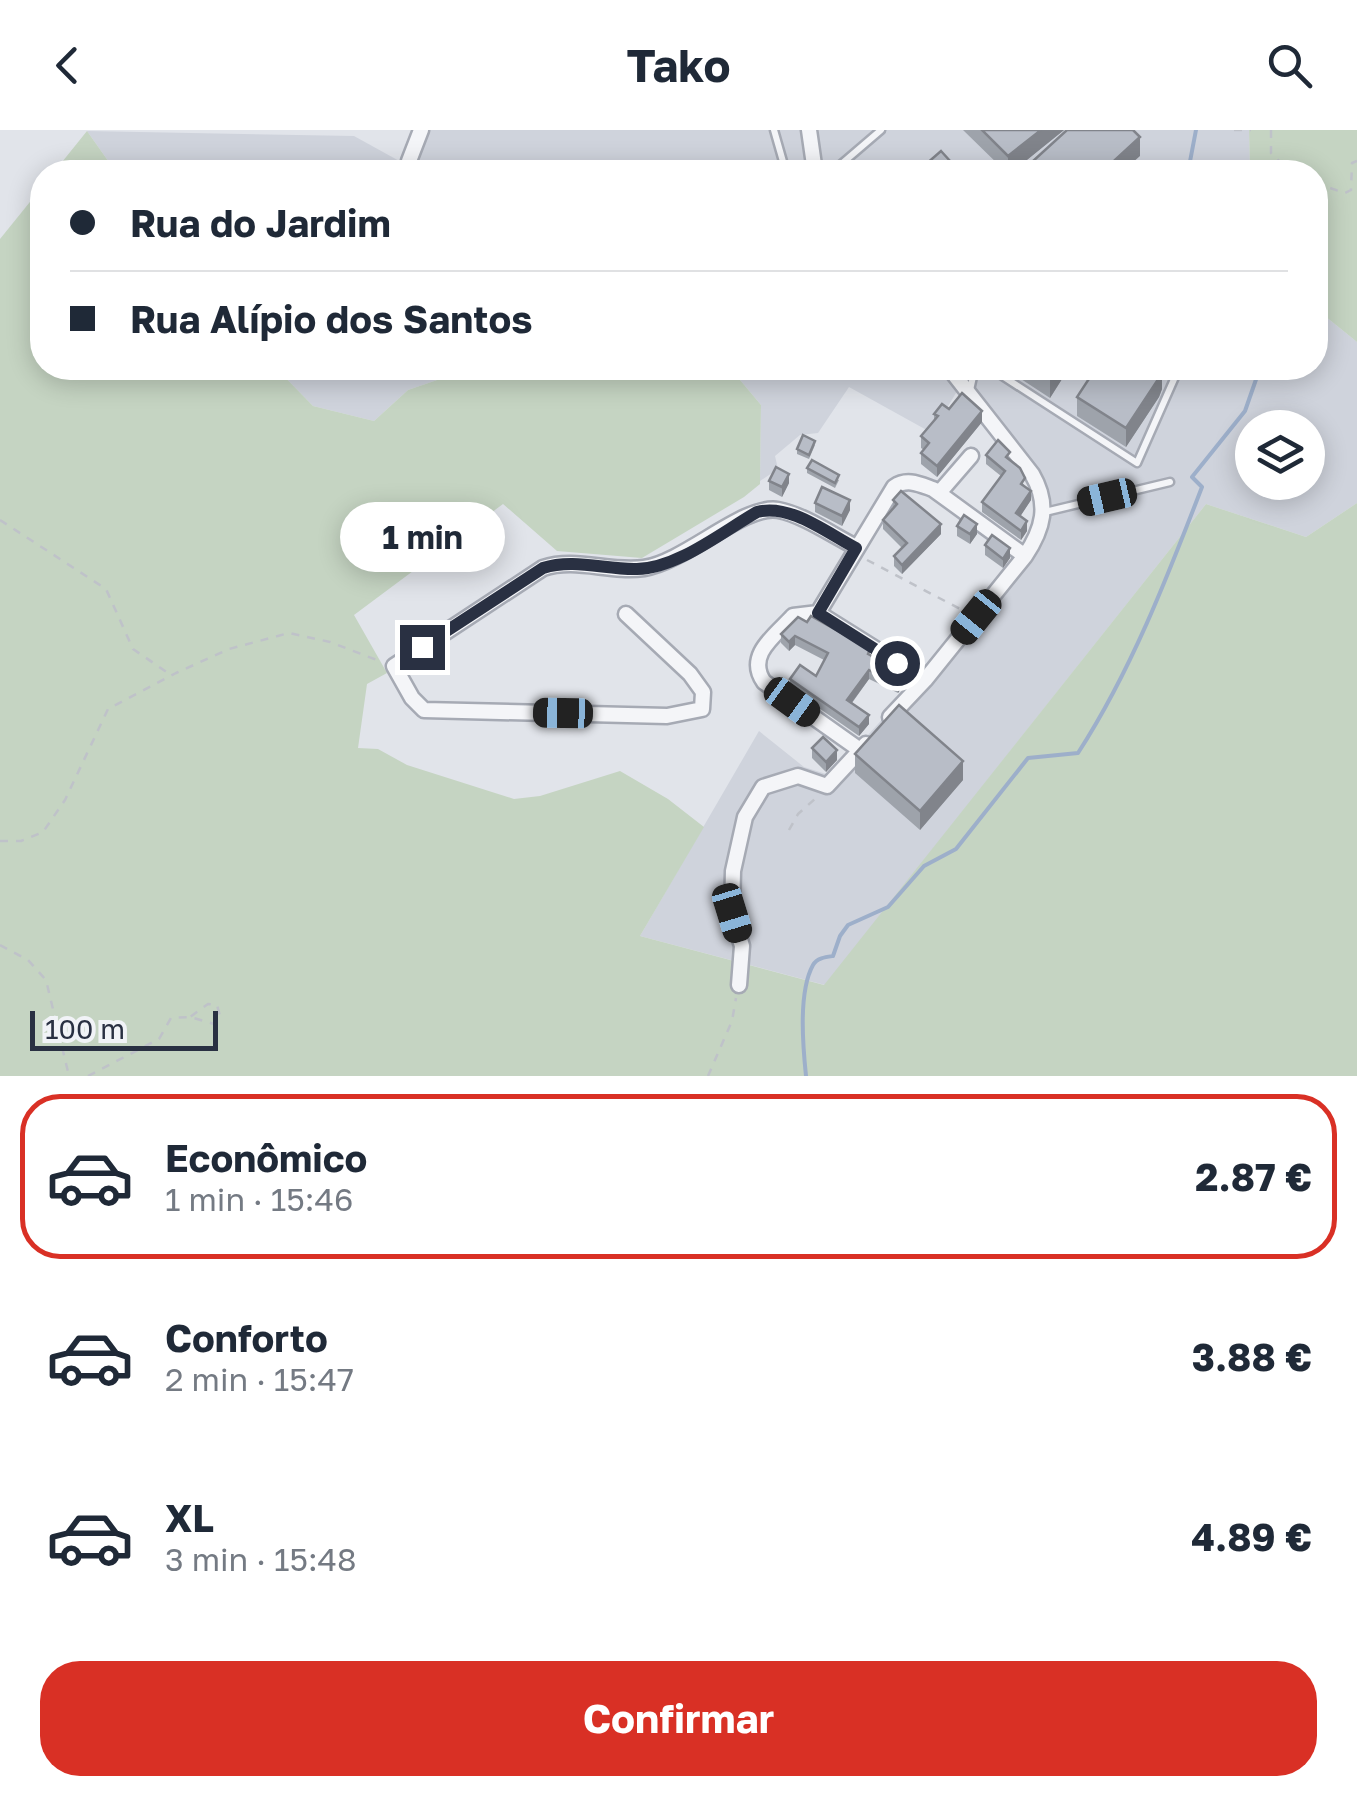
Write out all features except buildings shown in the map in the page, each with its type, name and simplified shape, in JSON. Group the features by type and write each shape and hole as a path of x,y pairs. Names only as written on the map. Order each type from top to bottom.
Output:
{"street":[{"path":"409,160 420,130"},
{"path":"808,130 813,160"},
{"path":"739,985 742,946 732,913 733,870 744,817 763,787 798,776 827,786 925,680 1025,556 1042,528 1044,512 1032,474 960,380"},
{"path":"939,493 971,456"},
{"path":"818,613 898,484 918,483 939,493 1025,556"},
{"path":"626,614 690,674 703,692 702,709 668,716 424,710 412,698 394,666 543,568 566,564 650,567 676,558 764,510 787,512 856,548"},
{"path":"860,750 764,682 756,668 758,654 793,616 818,613 925,680"}],"lane":[{"path":"774,130 783,160"},
{"path":"846,160 881,130"},
{"path":"970,392 972,380"},
{"path":"1009,380 1137,462 1174,380"},
{"path":"1044,512 1170,482"}],"path":[{"path":"1234,130 1251,130"},
{"path":"1271,130 1271,153 1277,160"},
{"path":"1328,185 1344,193 1352,190 1352,164 1357,161"},
{"path":"0,520 106,589 133,650 172,676"},
{"path":"856,548 864,558 976,617"},
{"path":"0,841 21,840 43,832 65,800 108,710 229,649 289,633 330,642 394,666"},
{"path":"789,830 798,814 827,786"},
{"path":"0,946 28,960 46,980 69,1076"},
{"path":"708,1076 732,1022 739,985"},
{"path":"88,1076 160,1040 171,1018 190,1017 214,1024 220,1016 216,1005 208,1004 190,1017"}],"shaded area":[{"path":"427,130 1249,130 1250,160 415,160"},
{"path":"87,131 354,136 398,160 108,160"},
{"path":"1328,319 1357,342 1357,503 1306,537 1206,504 825,985 640,936 759,731 804,767 826,774 836,770 909,690 1014,560 1033,532 1036,519 1031,488 959,388 932,433 849,387 818,433 800,435 775,456 778,469 760,481 761,405 740,380 1328,380"},
{"path":"288,380 437,380 408,390 374,421 313,406"}],"green space":[{"path":"1249,130 1357,130 1357,342 1328,319 1328,160 1250,160"},
{"path":"87,131 108,160 64,160"},
{"path":"30,202 30,380 288,380 313,406 374,421 408,390 437,380 740,380 761,405 760,484 744,497 642,558 557,551 503,504 354,615 387,673 367,684 358,748 378,749 407,765 514,799 540,796 620,771 668,799 704,827 640,936 824,985 1206,504 1306,537 1357,503 1357,1076 0,1076 0,239"}],"waterway":[{"path":"1190,160 1196,130"},
{"path":"806,1076 803,1004 808,976 815,963 833,956 848,925 888,907 924,866 956,849 1028,758 1078,753 1115,690 1161,590 1202,487 1192,477 1245,411 1256,380"}],"route":[{"path":"422,647 535,571 558,564 650,567 676,558 757,512 771,509 787,512 856,548 818,613 897,663"}]}
